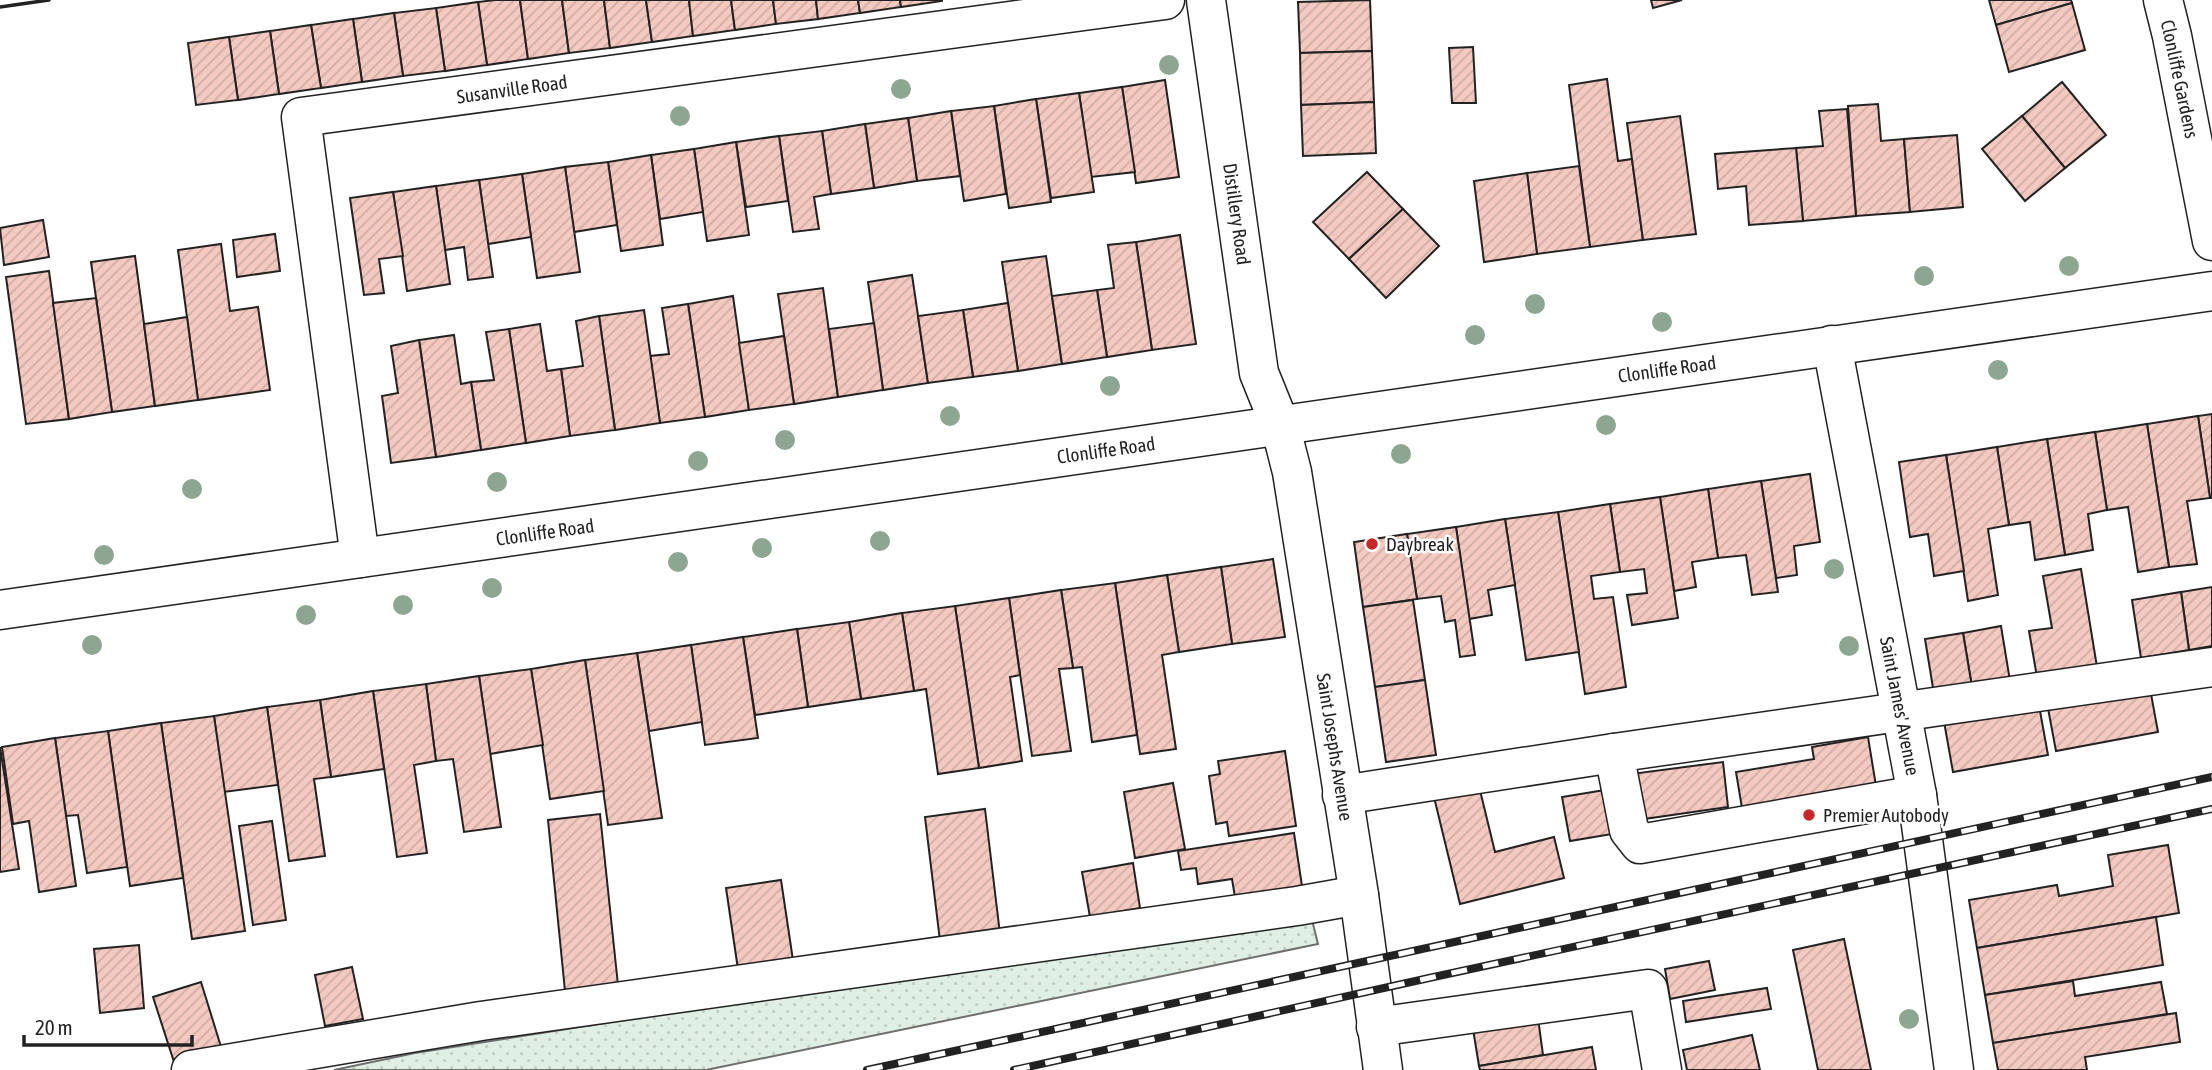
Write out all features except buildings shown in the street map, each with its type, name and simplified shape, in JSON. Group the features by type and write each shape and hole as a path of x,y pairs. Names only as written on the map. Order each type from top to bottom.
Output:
{"street":[{"name":"Susanville Road","path":"360,558 301,117 1165,0"},
{"name":"Distillery Road","path":"1206,0 1259,373 1280,425"},
{"name":"Clonliffe Gardens","path":"2162,0 2180,74 2212,241"},
{"name":"Clonliffe Road","path":"0,610 2212,291"},
{"name":"Saint James' Avenue","path":"1832,345 1917,796 1954,1070"},
{"name":"Saint Josephs Avenue","path":"1280,425 1292,472 1359,894 1383,1070"},
{"path":"1342,795 2212,667"},
{"path":"1614,753 1629,830 1640,844 1917,796"},
{"path":"191,1070 481,1021 1297,906 1359,894"},
{"path":"1376,1027 1648,989 1662,1070"}],"green space":[{"path":"1310,912 1318,944 706,1070 334,1070 415,1053"}],"railway":[{"path":"867,1070 2212,777"},
{"path":"1014,1070 2212,809"}],"wall":[{"path":"0,7 49,0"}],"place":[{"name":"Daybreak","path":"1372,544"},
{"name":"Premier Autobody","path":"1809,815"}]}
